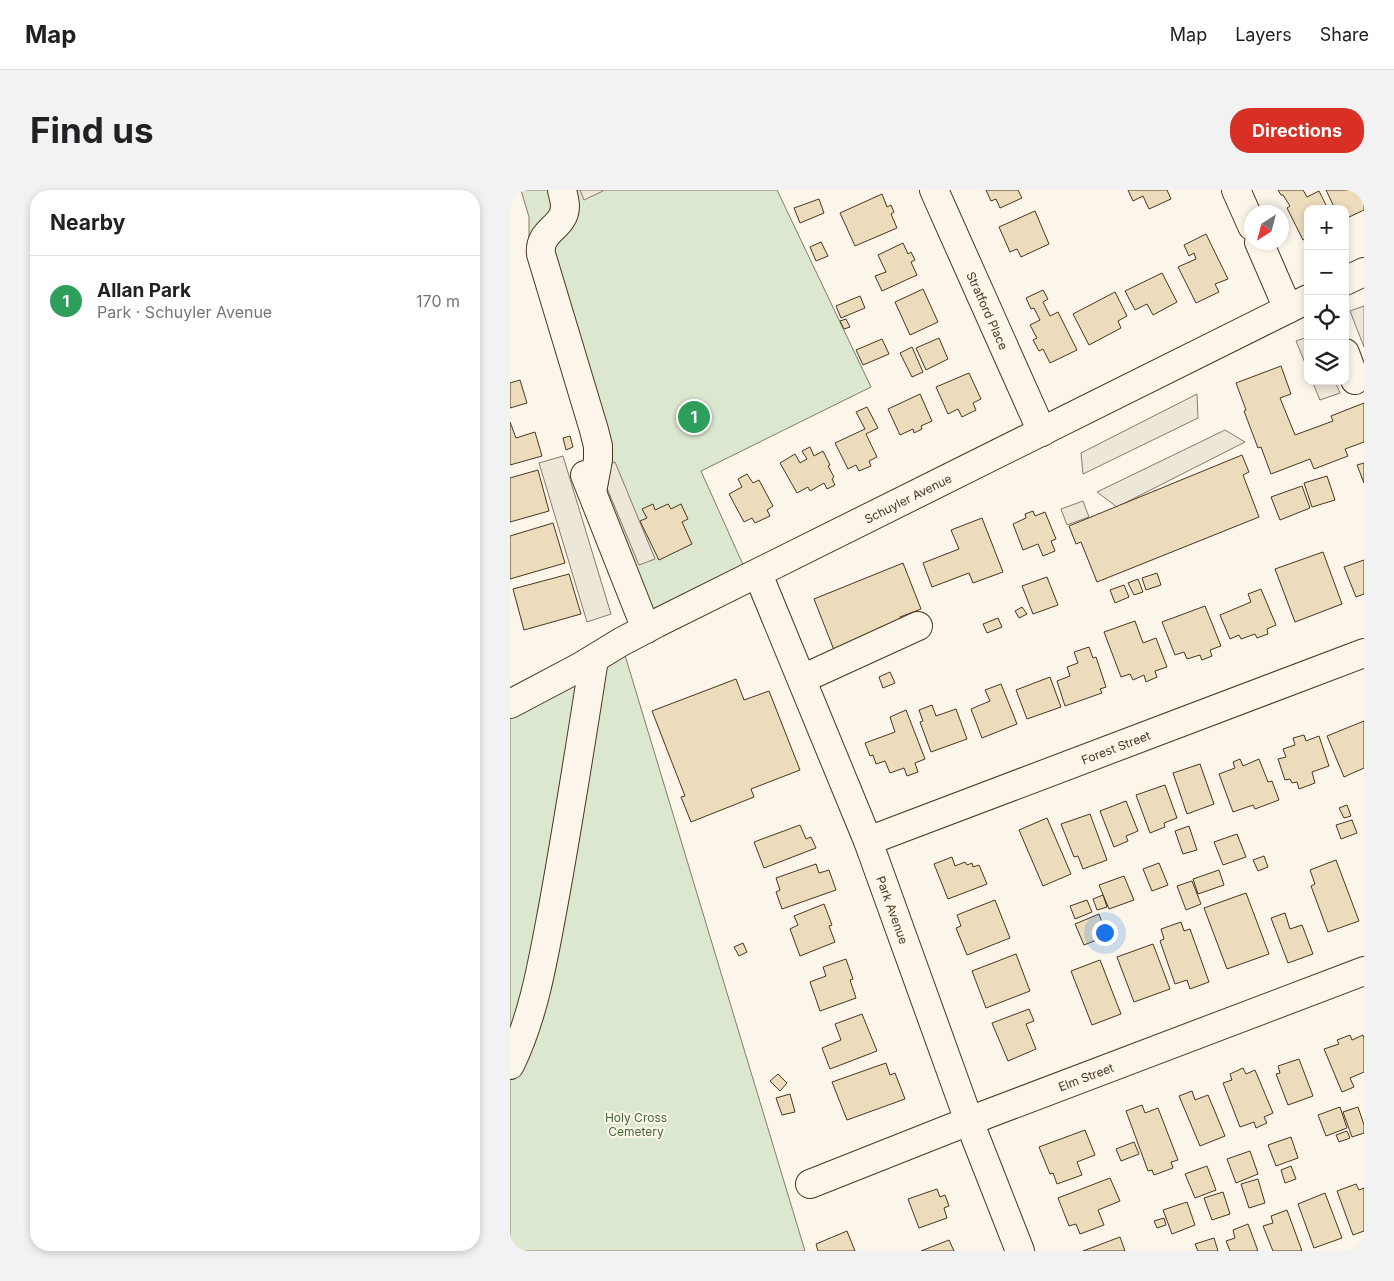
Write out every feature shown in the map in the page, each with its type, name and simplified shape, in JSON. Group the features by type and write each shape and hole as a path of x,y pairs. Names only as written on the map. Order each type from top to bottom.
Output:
{"street":[{"path":"562,190 565,206 564,213 555,227 546,235 540,247 541,254 598,446 598,460 588,483 646,629"},
{"name":"Stratford Place","path":"934,190 1042,432"},
{"path":"1236,190 1244,208"},
{"path":"1264,250 1298,304"},
{"path":"1349,279 1364,272"},
{"name":"Schuyler Avenue","path":"510,704 646,629 1298,304"},
{"path":"1349,364 1355,380"},
{"name":"Park Avenue","path":"758,574 868,841 969,1121 1020,1251"},
{"path":"802,680 918,626"},
{"name":"Forest Street","path":"868,841 1364,653"},
{"path":"510,1065 530,1012 542,962 564,846 594,659"},
{"name":"Elm Street","path":"810,1184 969,1121 1364,971"}],"green space":[{"path":"521,190 777,190 871,387 701,471 749,578 657,623 585,446 529,244 529,217"},
{"name":"Holy Cross Cemetery","path":"621,642 805,1251 510,1251 510,704"}],"shaded area":[{"path":"580,190 603,190 603,191 584,200"},
{"path":"1364,306 1364,347 1350,311"},
{"path":"1304,338 1304,360 1296,341"},
{"path":"1314,385 1337,385 1340,393 1320,400"},
{"path":"1197,394 1198,418 1083,474 1081,453"},
{"path":"1225,430 1245,442 1117,507 1097,492"},
{"path":"563,456 611,614 587,622 539,463"},
{"path":"615,462 655,559 639,565 599,469"},
{"path":"1083,501 1089,517 1067,525 1061,509"}],"building":[{"path":"986,190 1018,190 1022,198 1000,208 996,199 991,201"},
{"path":"1128,190 1167,190 1171,199 1149,209 1143,196 1133,201"},
{"path":"1278,190 1303,190 1307,197 1319,191 1326,205 1304,205 1303,240 1289,212 1290,206 1283,195"},
{"path":"1326,190 1364,190 1364,210 1349,217 1349,205 1333,205"},
{"path":"882,194 887,207 891,205 894,212 891,214 897,228 855,246 840,213"},
{"path":"819,199 824,213 800,223 794,208"},
{"path":"1035,211 1049,244 1021,257 1017,249 1010,252 999,227"},
{"path":"1206,234 1228,279 1215,284 1219,292 1196,303 1178,267 1196,259 1194,253 1189,256 1184,245"},
{"path":"821,242 828,256 816,261 810,247"},
{"path":"903,243 908,254 911,252 915,260 911,262 917,275 882,291 875,276 886,272 878,255"},
{"path":"1162,273 1177,302 1153,315 1147,304 1135,310 1125,291"},
{"path":"923,289 938,322 910,335 895,302"},
{"path":"1043,290 1048,299 1043,302 1050,316 1058,312 1077,350 1050,363 1043,349 1039,351 1033,340 1037,338 1030,325 1040,320 1034,308 1031,309 1026,298"},
{"path":"1115,292 1127,316 1118,321 1121,328 1089,345 1073,314"},
{"path":"860,296 865,308 841,318 836,306"},
{"path":"846,319 850,327 844,329 840,321"},
{"path":"939,338 948,359 926,370 916,348"},
{"path":"882,339 889,354 863,365 856,350"},
{"path":"912,347 923,372 912,377 900,353"},
{"path":"1281,366 1291,394 1280,398 1295,435 1333,421 1331,416 1364,403 1364,442 1345,449 1348,456 1314,469 1310,459 1271,474 1261,447 1258,448 1236,383"},
{"path":"969,373 981,399 973,403 976,410 962,417 958,409 948,414 936,387"},
{"path":"520,380 527,403 510,408 510,383"},
{"path":"920,394 932,421 921,426 922,429 914,433 913,429 900,435 888,409"},
{"path":"867,407 878,428 866,434 877,457 869,461 871,466 859,471 856,465 848,469 835,443 865,429 856,412"},
{"path":"510,422 516,438 535,432 542,456 510,465"},
{"path":"570,436 573,447 566,450 563,438"},
{"path":"810,447 814,456 823,451 830,465 828,466 834,477 832,479 835,485 827,489 824,483 810,491 808,487 797,493 780,463 795,454 800,463 807,459 802,451"},
{"path":"1242,455 1249,472 1243,475 1259,517 1097,582 1081,542 1076,544 1069,526"},
{"path":"1364,463 1364,483 1357,465"},
{"path":"538,470 549,511 510,522 510,478"},
{"path":"747,474 753,483 759,480 773,506 767,510 770,516 755,523 752,518 744,522 729,494 742,487 738,479"},
{"path":"1327,476 1335,500 1312,507 1304,483"},
{"path":"1302,486 1310,508 1280,520 1271,497"},
{"path":"653,504 655,510 668,504 671,509 681,504 688,519 682,522 692,544 659,560 640,521 647,518 642,509"},
{"path":"1033,511 1035,516 1045,512 1056,539 1051,541 1055,551 1043,556 1038,544 1023,550 1013,524 1026,518 1025,514"},
{"path":"982,518 1003,572 973,583 969,573 932,587 923,563 959,549 951,530"},
{"path":"553,523 565,563 510,579 510,536"},
{"path":"1323,552 1342,604 1295,622 1275,569"},
{"path":"1364,560 1364,594 1356,597 1344,567"},
{"path":"903,563 921,609 900,617 901,619 879,628 880,630 834,650 814,599"},
{"path":"1157,573 1161,585 1146,590 1142,578"},
{"path":"569,574 581,614 524,630 513,589"},
{"path":"1047,577 1058,605 1033,614 1022,586"},
{"path":"1138,579 1143,592 1134,595 1128,583"},
{"path":"1124,585 1129,597 1115,603 1110,590"},
{"path":"1261,589 1276,625 1267,629 1268,634 1257,638 1255,634 1241,639 1239,635 1230,639 1220,615 1251,602 1248,594"},
{"path":"1205,606 1221,646 1210,650 1212,656 1202,660 1200,655 1187,659 1184,652 1175,655 1162,622"},
{"path":"1022,607 1027,614 1019,618 1015,611"},
{"path":"998,618 1002,627 987,633 983,624"},
{"path":"1135,621 1143,643 1156,638 1167,667 1155,671 1157,677 1146,682 1144,675 1133,680 1130,674 1121,677 1104,632"},
{"path":"1089,647 1093,658 1096,657 1106,687 1100,689 1102,693 1065,706 1057,681 1070,676 1067,667 1078,663 1074,652"},
{"path":"890,672 895,683 883,688 879,677"},
{"path":"1050,677 1061,707 1027,719 1016,690"},
{"path":"736,679 744,700 769,691 800,770 751,789 754,797 691,822 681,797 685,796 652,711"},
{"path":"1001,684 1017,724 982,738 971,709 990,701 985,690"},
{"path":"932,705 936,716 956,709 967,739 931,752 920,722 923,721 919,710"},
{"path":"906,710 925,759 915,763 918,772 907,776 904,768 890,773 885,761 876,764 873,755 870,756 865,743 895,732 890,717"},
{"path":"1364,721 1364,768 1344,777 1327,736"},
{"path":"1304,735 1306,741 1319,736 1329,766 1312,772 1315,783 1299,789 1297,782 1292,783 1290,779 1285,780 1278,759 1286,757 1283,749 1295,745 1293,738"},
{"path":"1240,759 1243,766 1259,759 1268,782 1272,781 1279,800 1255,809 1253,805 1233,812 1219,774 1235,768 1233,762"},
{"path":"1200,764 1214,804 1187,814 1173,773"},
{"path":"1165,785 1177,818 1164,823 1165,827 1150,833 1136,795"},
{"path":"1126,801 1138,831 1126,836 1128,841 1114,847 1100,811"},
{"path":"1347,805 1351,816 1344,818 1339,808"},
{"path":"1090,814 1107,860 1083,869 1078,856 1074,857 1061,824"},
{"path":"1047,818 1071,874 1043,886 1019,830"},
{"path":"1352,820 1357,833 1341,839 1336,825"},
{"path":"800,825 806,839 811,837 816,848 764,868 754,842"},
{"path":"1189,826 1197,850 1183,854 1175,831"},
{"path":"1237,834 1246,857 1223,865 1214,842"},
{"path":"1264,856 1268,867 1258,871 1253,860"},
{"path":"952,857 955,866 965,862 967,865 972,863 973,867 979,865 987,884 948,899 934,864"},
{"path":"1336,860 1359,921 1328,932 1311,886 1315,884 1310,870"},
{"path":"1159,863 1168,885 1152,891 1143,869"},
{"path":"816,864 819,873 829,870 836,890 782,909 776,892 780,890 776,878"},
{"path":"1219,870 1224,885 1198,894 1193,879"},
{"path":"1124,876 1134,900 1109,909 1099,885"},
{"path":"1192,881 1201,904 1186,910 1177,886"},
{"path":"1246,893 1269,954 1227,969 1204,908"},
{"path":"1103,895 1107,907 1097,910 1093,899"},
{"path":"995,900 1010,938 967,955 956,928 961,926 957,915"},
{"path":"1087,900 1092,912 1075,919 1070,906"},
{"path":"824,904 832,925 829,926 835,942 800,956 790,929 798,925 794,916"},
{"path":"1285,913 1290,929 1302,925 1313,954 1288,963 1271,918"},
{"path":"1099,914 1107,936 1084,945 1075,924"},
{"path":"1181,922 1184,931 1190,929 1209,982 1190,989 1187,980 1175,984 1160,941 1164,939 1161,929"},
{"path":"743,943 747,952 739,956 734,947"},
{"path":"1153,944 1170,989 1134,1002 1117,957"},
{"path":"1016,954 1030,991 986,1008 972,971"},
{"path":"846,959 853,979 850,980 856,998 820,1011 810,982 826,976 823,967"},
{"path":"1100,960 1121,1014 1092,1025 1071,971"},
{"path":"1029,1009 1034,1021 1026,1024 1036,1049 1008,1061 992,1023"},
{"path":"862,1014 877,1051 830,1069 822,1048 841,1040 835,1024"},
{"path":"1350,1035 1352,1040 1363,1035 1364,1072 1350,1078 1354,1087 1342,1092 1324,1049 1339,1044 1337,1040"},
{"path":"1299,1059 1313,1096 1288,1105 1276,1074 1280,1073 1278,1066"},
{"path":"886,1063 890,1075 895,1073 905,1099 847,1120 832,1082"},
{"path":"1243,1068 1246,1074 1255,1070 1273,1113 1264,1117 1267,1123 1256,1128 1254,1122 1240,1127 1223,1083 1232,1080 1230,1074"},
{"path":"778,1074 787,1083 780,1091 770,1081"},
{"path":"1192,1091 1195,1100 1208,1095 1225,1136 1200,1146 1179,1096"},
{"path":"790,1094 795,1112 782,1115 776,1098"},
{"path":"1142,1105 1145,1113 1158,1108 1178,1160 1171,1162 1173,1168 1154,1175 1152,1170 1148,1171 1126,1111"},
{"path":"1340,1107 1347,1128 1326,1136 1318,1115"},
{"path":"1358,1107 1364,1125 1364,1133 1352,1137 1343,1112"},
{"path":"1085,1130 1095,1155 1077,1162 1082,1175 1057,1184 1053,1173 1050,1174 1039,1147"},
{"path":"1347,1131 1350,1138 1339,1142 1336,1135"},
{"path":"1291,1137 1298,1158 1276,1166 1268,1145"},
{"path":"1134,1142 1139,1154 1121,1161 1116,1149"},
{"path":"1250,1151 1258,1174 1236,1183 1227,1159"},
{"path":"1207,1166 1216,1190 1195,1198 1185,1174"},
{"path":"1291,1166 1296,1179 1285,1183 1281,1170"},
{"path":"1110,1178 1120,1201 1098,1210 1104,1225 1080,1234 1076,1224 1069,1226 1058,1198"},
{"path":"1258,1179 1265,1203 1249,1208 1241,1184"},
{"path":"1356,1184 1359,1190 1364,1188 1364,1231 1353,1235 1337,1191"},
{"path":"937,1189 940,1197 945,1195 949,1206 944,1208 947,1218 919,1228 908,1199"},
{"path":"1223,1192 1230,1214 1212,1220 1204,1198"},
{"path":"1325,1193 1342,1238 1314,1248 1298,1204"},
{"path":"1187,1202 1195,1225 1172,1234 1163,1210"},
{"path":"1287,1210 1302,1251 1273,1251 1263,1226 1273,1223 1271,1216"},
{"path":"1164,1218 1166,1225 1157,1228 1154,1221"},
{"path":"1248,1224 1258,1251 1230,1251 1226,1241 1235,1238 1233,1230"},
{"path":"847,1231 855,1251 818,1251 816,1244"},
{"path":"1120,1237 1125,1251 1083,1251"},
{"path":"1214,1238 1218,1251 1198,1251 1195,1244"},
{"path":"949,1240 954,1251 921,1251"}],"place":[{"name":"Allan Park","path":"694,417"}]}
